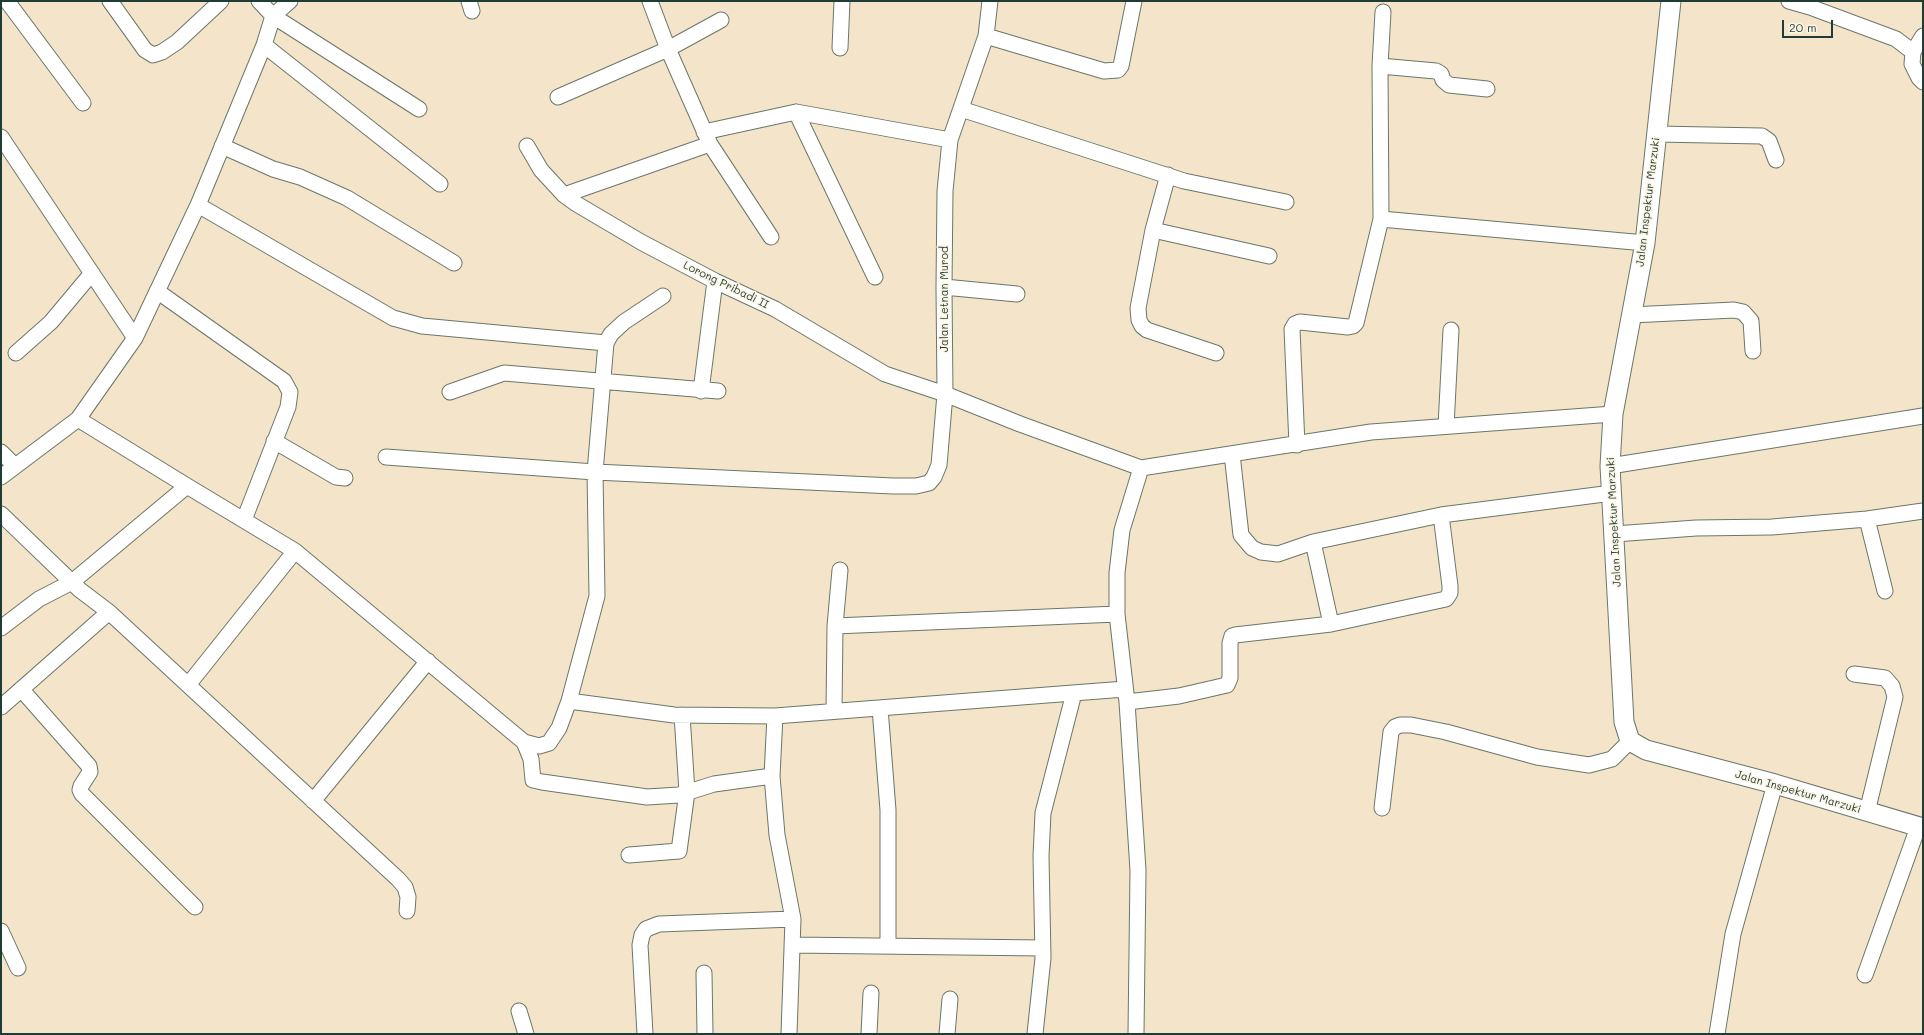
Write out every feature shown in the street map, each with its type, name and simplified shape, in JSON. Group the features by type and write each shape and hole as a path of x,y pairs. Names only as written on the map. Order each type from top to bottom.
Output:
{"street":[{"path":"7,1 84,103"},
{"path":"110,1 144,50 153,55 162,52 177,42 221,1"},
{"path":"259,1 273,16 419,109"},
{"path":"1,477 78,419 135,338 198,205 264,45 273,16 290,1"},
{"path":"650,1 668,49 707,138 771,237"},
{"path":"840,48 842,1"},
{"name":"Jalan Letnan Murod","path":"386,457 595,472 893,486 916,486 929,483 934,477 939,465 945,394 945,191 950,140 986,36 990,1"},
{"path":"986,36 1104,71 1118,70 1121,66 1134,1"},
{"name":"Jalan Inspektur Marzuki","path":"1671,1 1645,243 1613,414 1610,466 1615,534 1624,722 1630,741 1646,750 1775,784 1921,827"},
{"path":"1789,1 1810,7 1896,39 1913,52"},
{"path":"1297,444 1292,329 1295,324 1300,322 1348,327 1353,326 1356,323 1381,219 1380,66 1382,12"},
{"path":"558,97 668,49 721,20"},
{"path":"1923,36 1913,52 1912,64 1919,78 1923,82"},
{"path":"264,45 440,184"},
{"path":"1380,66 1436,71 1442,74 1443,80 1449,85 1487,89"},
{"path":"961,109 1184,181 1286,202"},
{"path":"796,112 875,276"},
{"path":"564,195 707,138 796,112 950,140"},
{"path":"1656,134 1762,136 1769,141 1776,160"},
{"path":"1,137 135,338"},
{"path":"222,146 273,169 300,177 347,198 454,263"},
{"name":"Lorong Pribadi II","path":"527,146 540,170 564,195 641,242 715,281 775,309 885,374 945,394"},
{"path":"1168,175 1153,230 1138,308 1142,326 1147,330 1216,353"},
{"path":"198,205 393,318 422,326 606,343"},
{"path":"1381,219 1645,243"},
{"path":"1153,230 1269,256"},
{"path":"16,353 51,322 92,273"},
{"path":"701,391 715,281"},
{"path":"944,287 1017,294"},
{"path":"157,290 284,381 290,392 288,407 244,520"},
{"path":"78,419 295,551 524,742 539,746 549,743 559,728 569,701 597,596 595,472 606,343 611,334 624,322 663,296"},
{"path":"1632,315 1734,310 1743,312 1751,321 1753,351"},
{"path":"1446,426 1451,330"},
{"path":"450,392 504,373 602,380 701,391 718,391"},
{"path":"945,394 1020,424 1140,468 1371,432 1613,414"},
{"path":"1610,466 1923,416"},
{"path":"274,441 336,477 345,478"},
{"path":"1,452 15,466"},
{"path":"1232,454 1241,535 1252,548 1262,552 1278,554 1313,542 1441,515 1612,493"},
{"path":"1136,1034 1138,870 1126,695 1117,614 1117,573 1122,530 1140,468"},
{"path":"1,628 39,599 72,582 186,486"},
{"path":"1615,534 1696,528 1772,527 1867,519 1923,511"},
{"path":"1,514 72,582 109,612 398,879 404,887 408,897 407,911"},
{"path":"569,701 682,715 775,716 1074,693 1179,696 1227,685 1230,678 1230,643 1232,636 1331,624 1446,600 1450,593 1450,586 1441,515"},
{"path":"1867,519 1885,591"},
{"path":"1313,542 1331,624"},
{"path":"188,686 295,551"},
{"path":"834,712 835,626 840,570"},
{"path":"1,706 109,612"},
{"path":"835,626 1117,614"},
{"path":"313,801 428,661"},
{"path":"1854,674 1885,678 1892,686 1895,697 1868,812"},
{"path":"21,689 89,766 90,772 81,786 80,790 82,794 195,907"},
{"path":"1035,1034 1043,948 1041,856 1043,813 1074,693"},
{"path":"880,708 888,810 888,946"},
{"path":"629,855 680,851 687,792 682,715"},
{"path":"775,716 772,776 777,835 793,918 789,1034"},
{"path":"1382,808 1391,732 1395,726 1411,725 1446,732 1538,757 1589,765 1612,758 1630,741"},
{"path":"524,742 531,759 533,780 648,797 679,795 714,784 772,776"},
{"path":"1716,1034 1733,934 1775,784"},
{"path":"1865,974 1921,827"},
{"path":"645,1034 640,945 642,934 646,929 659,924 793,918"},
{"path":"1,931 18,968"},
{"path":"792,945 1043,948"},
{"path":"704,973 705,1034"},
{"path":"869,1034 871,993"},
{"path":"947,1034 950,998"},
{"path":"519,1011 526,1034"}]}
